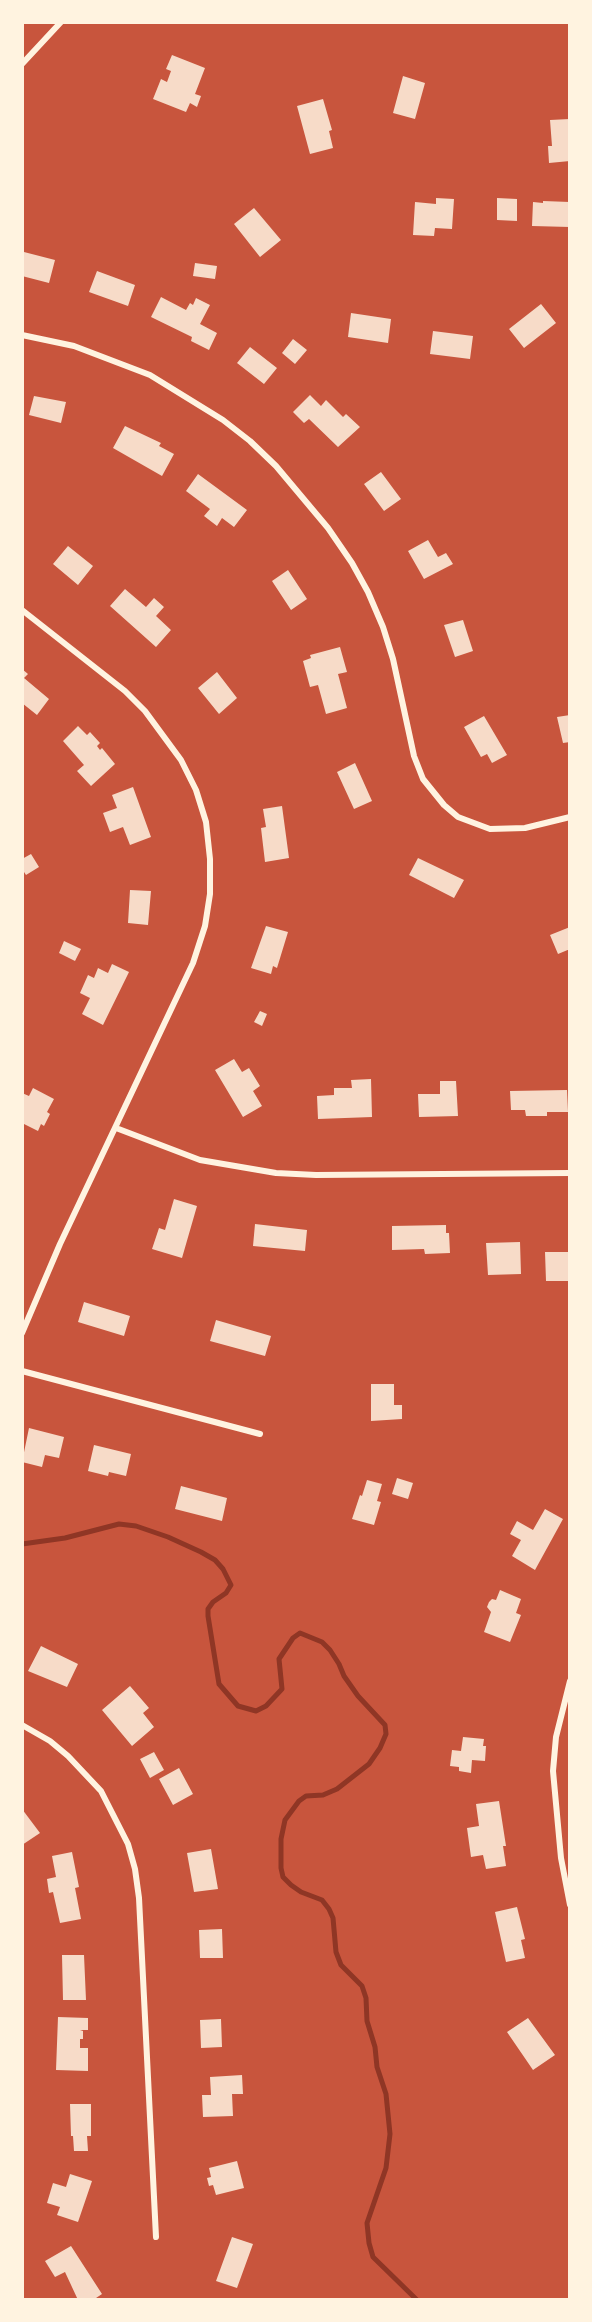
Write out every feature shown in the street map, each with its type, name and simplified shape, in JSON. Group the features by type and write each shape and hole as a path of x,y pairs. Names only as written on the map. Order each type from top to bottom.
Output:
{"street":[{"path":"22,64 61,22"},
{"path":"22,336 74,346 150,375 222,420 250,441 276,466 328,528 352,562 368,592 383,627 393,659 414,756 423,779 444,805 458,817 490,829 525,828 570,817"},
{"path":"22,610 99,669 146,711 181,760 196,790 206,822 210,859 210,894 205,926 193,963 60,1244 22,1333"},
{"path":"116,1128 200,1160 276,1173 316,1175 570,1173"},
{"path":"22,1371 192,1414 260,1434"},
{"path":"570,1681 556,1737 553,1771 561,1858 570,1905"},
{"path":"22,1725 50,1741 68,1756 101,1791 128,1844 135,1869 139,1898 156,2237"}],"building":[{"path":"172,55 205,68 195,94 201,96 197,107 190,103 186,112 153,99 161,79 167,82 171,71 166,69"},
{"path":"403,76 425,83 415,119 393,113"},
{"path":"323,99 332,130 329,131 333,148 310,154 297,106"},
{"path":"570,119 570,161 549,163 548,146 552,146 550,120"},
{"path":"436,198 454,199 452,229 435,228 434,236 413,235 415,202 436,204"},
{"path":"497,198 517,199 517,221 497,220"},
{"path":"543,201 570,202 570,227 532,226 533,202 543,203"},
{"path":"254,208 281,240 260,257 234,224"},
{"path":"24,252 55,260 49,283 22,276"},
{"path":"195,263 217,266 215,279 193,276"},
{"path":"97,271 135,285 128,306 89,292"},
{"path":"161,297 186,310 190,303 193,305 196,298 210,305 200,324 217,333 209,350 191,341 192,337 151,317"},
{"path":"541,304 556,323 524,348 509,329"},
{"path":"351,313 391,319 388,343 348,337"},
{"path":"433,331 473,336 470,359 430,354"},
{"path":"293,339 307,350 295,364 282,353"},
{"path":"250,347 277,368 264,384 237,363"},
{"path":"310,395 321,406 326,400 343,417 346,414 360,427 338,447 309,419 304,423 293,412"},
{"path":"34,396 66,402 61,423 29,415"},
{"path":"125,426 161,443 159,446 174,454 162,476 113,448"},
{"path":"381,472 401,499 384,511 364,484"},
{"path":"198,474 247,510 234,527 222,518 217,526 204,516 210,509 186,491"},
{"path":"428,540 438,557 446,553 453,564 424,579 408,551"},
{"path":"68,546 93,566 78,585 53,564"},
{"path":"288,570 307,599 291,610 272,581"},
{"path":"125,589 146,607 154,598 164,607 156,616 171,630 156,647 110,606"},
{"path":"463,620 473,651 455,657 444,625"},
{"path":"340,647 347,672 338,674 347,708 326,714 318,685 310,687 303,661 311,658 310,655"},
{"path":"22,669 28,674 24,678 49,699 37,715 22,703"},
{"path":"217,672 237,698 219,714 198,688"},
{"path":"570,715 570,742 563,743 557,717"},
{"path":"484,716 507,755 492,763 487,754 481,757 464,727"},
{"path":"78,726 87,735 90,732 100,743 97,746 100,750 102,748 115,764 91,786 77,771 84,765 63,741"},
{"path":"355,763 372,801 354,809 337,772"},
{"path":"133,787 151,837 130,845 123,827 110,832 103,813 117,808 112,795"},
{"path":"282,806 289,858 265,862 261,828 266,827 263,809"},
{"path":"31,854 39,867 26,875 22,869 22,859"},
{"path":"418,858 464,880 454,898 409,875"},
{"path":"130,890 151,891 148,925 128,923"},
{"path":"266,926 288,932 277,968 273,966 271,974 251,968"},
{"path":"570,927 570,949 558,954 550,935"},
{"path":"64,941 81,949 75,961 59,953"},
{"path":"112,964 129,972 103,1025 82,1014 90,998 80,993 88,975 94,978 98,968 108,973"},
{"path":"260,1011 267,1014 262,1026 254,1022"},
{"path":"234,1059 242,1072 249,1068 260,1086 253,1091 262,1106 243,1117 215,1070"},
{"path":"371,1079 372,1117 318,1119 317,1096 334,1095 334,1088 352,1088 351,1080"},
{"path":"440,1081 456,1081 458,1116 419,1117 418,1094 440,1094"},
{"path":"33,1088 54,1099 47,1112 50,1114 44,1126 41,1124 38,1131 22,1123 22,1093 29,1096"},
{"path":"567,1090 568,1112 547,1112 547,1116 526,1116 525,1110 511,1110 510,1091"},
{"path":"174,1199 197,1206 182,1258 152,1249 159,1228 165,1230"},
{"path":"255,1224 307,1230 305,1251 253,1246"},
{"path":"446,1225 446,1233 449,1233 450,1253 425,1254 424,1249 392,1250 392,1226"},
{"path":"520,1242 521,1274 488,1275 486,1243"},
{"path":"545,1252 570,1252 570,1281 546,1281"},
{"path":"84,1302 130,1316 124,1336 78,1322"},
{"path":"216,1320 271,1336 265,1356 210,1341"},
{"path":"371,1384 394,1384 394,1405 402,1405 402,1419 371,1421"},
{"path":"29,1428 64,1437 59,1458 45,1455 42,1467 22,1462"},
{"path":"94,1445 131,1454 126,1476 109,1472 108,1476 88,1471"},
{"path":"397,1478 413,1483 408,1499 392,1494"},
{"path":"367,1480 382,1484 377,1501 381,1502 374,1525 352,1519"},
{"path":"181,1486 227,1498 222,1521 175,1509"},
{"path":"545,1509 563,1519 535,1570 512,1556 521,1540 510,1534 517,1521 533,1530"},
{"path":"500,1590 521,1599 516,1613 521,1615 510,1642 484,1632 491,1612 487,1607 492,1599 496,1600"},
{"path":"41,1646 78,1664 67,1687 28,1671"},
{"path":"130,1686 149,1708 143,1713 154,1727 132,1746 102,1710"},
{"path":"463,1737 484,1739 483,1746 486,1746 485,1761 472,1760 471,1773 459,1771 459,1767 450,1766 452,1750 461,1751"},
{"path":"154,1752 164,1770 150,1778 140,1759"},
{"path":"179,1768 193,1794 173,1805 159,1779"},
{"path":"499,1801 506,1846 503,1846 506,1866 486,1869 483,1855 471,1857 467,1828 479,1826 476,1804"},
{"path":"22,1809 40,1833 22,1845"},
{"path":"211,1849 218,1889 194,1892 187,1853"},
{"path":"72,1852 79,1887 75,1888 81,1919 60,1923 53,1892 49,1893 47,1879 56,1877 52,1856"},
{"path":"517,1907 525,1939 521,1940 525,1958 506,1962 495,1912"},
{"path":"222,1929 223,1958 200,1958 199,1930"},
{"path":"62,1955 84,1955 86,2000 63,2000"},
{"path":"58,2017 88,2018 88,2030 80,2030 83,2031 83,2039 80,2039 80,2048 88,2048 88,2071 56,2070"},
{"path":"528,2018 555,2055 533,2070 507,2032"},
{"path":"221,2019 222,2047 201,2048 200,2020"},
{"path":"242,2075 243,2094 232,2094 233,2116 203,2117 202,2095 211,2095 210,2077"},
{"path":"70,2104 91,2104 91,2136 87,2136 88,2151 74,2151"},
{"path":"237,2161 244,2188 216,2195 213,2185 209,2186 207,2178 211,2177 209,2168"},
{"path":"70,2174 92,2181 78,2222 57,2215 60,2207 47,2203 53,2183 66,2187"},
{"path":"232,2237 253,2244 237,2288 216,2281"},
{"path":"71,2246 102,2294 93,2300 78,2300 65,2272 55,2277 45,2261"}],"waterway":[{"path":"22,1544 65,1538 119,1524 136,1526 201,1552 215,1560 223,1569 231,1585 226,1593 213,1602 208,1609 208,1616 219,1684 238,1706 256,1711 266,1706 282,1689 279,1659 293,1638 300,1633 322,1642 330,1650 358,1696 385,1725 386,1734 369,1764 337,1789 323,1795 306,1796 299,1801 285,1820 281,1839 281,1868 283,1877 291,1885 301,1892 322,1900 329,1909 333,1918 336,1952 341,1965 362,1986 366,1998 367,2021 375,2047 377,2067 386,2094 390,2134 386,2168 367,2223 369,2243 373,2257 417,2300"}]}
